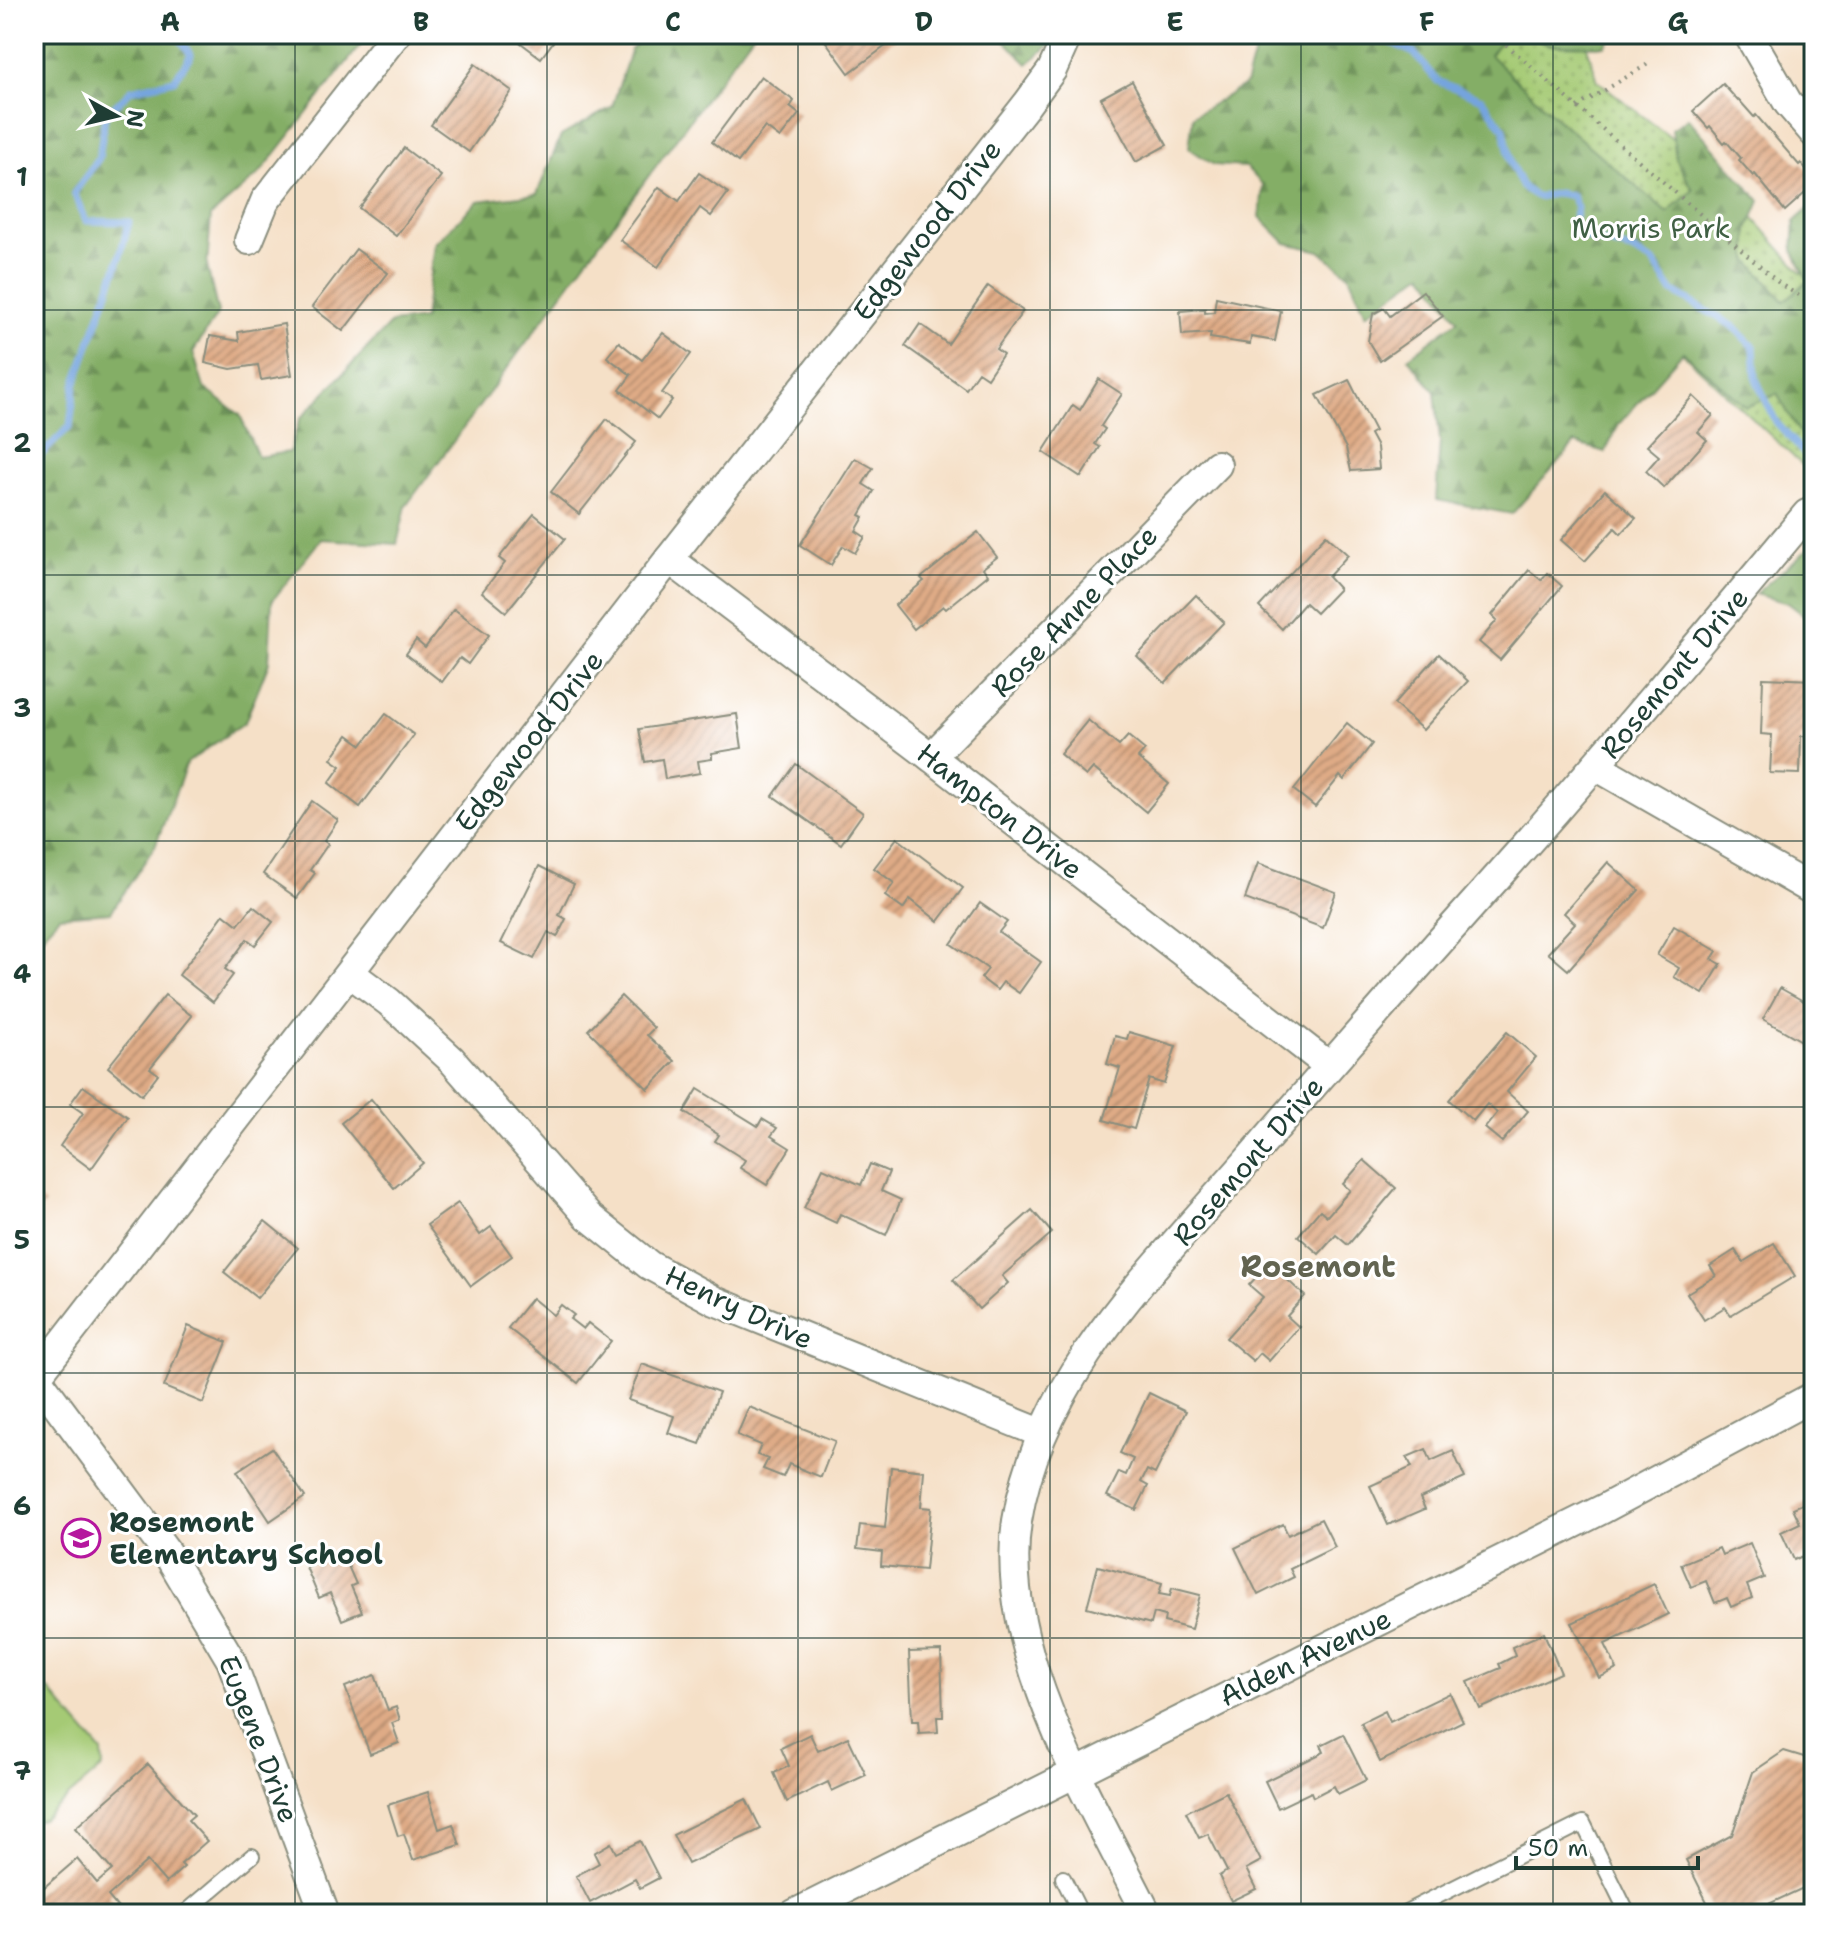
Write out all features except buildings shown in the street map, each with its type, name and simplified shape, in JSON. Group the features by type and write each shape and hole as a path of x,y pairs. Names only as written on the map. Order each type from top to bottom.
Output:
{"street":[{"path":"249,240 265,201 396,34"},
{"name":"Edgewood Drive","path":"35,1379 669,559 1027,104 1052,70 1068,34"},
{"path":"1748,34 1788,103 1814,133"},
{"name":"Rose Anne Place","path":"931,757 1217,465"},
{"name":"Rosemont Drive","path":"1147,1914 1077,1772 1031,1666 1016,1599 1017,1522 1041,1433 1099,1333 1329,1066 1596,766 1807,514"},
{"name":"Hampton Drive","path":"669,559 931,757 1329,1066"},
{"path":"1596,766 1814,891"},
{"name":"Henry Drive","path":"350,973 389,1002 451,1059 588,1216 649,1265 715,1301 1041,1433"},
{"name":"Eugene Drive","path":"35,1379 169,1556 231,1660 325,1914"},
{"name":"Alden Avenue","path":"794,1914 1603,1509 1814,1396"}],"lane":[{"path":"1402,1914 1583,1823 1628,1914"},
{"path":"184,1914 252,1856"},
{"path":"1063,1878 1081,1914"}],"path":[{"path":"1494,34 1780,284 1814,305"},
{"path":"1577,107 1648,64"}],"green space":[{"path":"34,34 369,34 260,173 211,216 207,266 218,313 193,352 204,388 240,415 258,457 289,452 300,419 391,323 424,319 434,244 478,201 537,194 561,136 612,107 631,49 648,34 753,34 406,506 397,544 321,539 272,601 269,662 245,722 187,763 155,846 111,912 59,916 34,946"},
{"path":"998,34 1062,34 1028,64"},
{"path":"1257,34 1506,34 1490,55 1554,116 1667,213 1693,190 1676,159 1672,129 1688,118 1760,201 1748,229 1748,260 1784,301 1808,281 1793,250 1795,221 1814,204 1814,449 1805,442 1777,394 1746,407 1683,352 1619,424 1605,452 1575,443 1512,514 1436,500 1440,441 1435,392 1408,358 1458,320 1423,273 1366,314 1349,275 1320,251 1286,243 1260,217 1263,185 1246,167 1214,165 1189,148 1193,116 1245,85"},
{"name":"Morris Park","path":"1274,34 1583,34 1598,81 1708,167 1802,273 1814,263 1814,476 1651,324"},
{"path":"1525,34 1613,34 1605,46 1551,45"},
{"path":"1814,544 1814,623 1788,603 1755,594"},
{"path":"34,1683 49,1690 102,1752 103,1767 42,1819 34,1821"}],"waterway":[{"path":"34,474 41,455 70,426 75,385 118,263 129,222 86,221 74,193 99,158 105,116 131,90 174,80 191,55 177,34"},
{"path":"1372,34 1414,53 1437,81 1482,99 1504,129 1511,164 1523,188 1538,197 1558,193 1572,196 1577,208 1573,223 1581,236 1631,250 1653,262 1672,291 1733,326 1754,348 1756,379 1776,422 1814,465"}],"place":[{"name":"Rosemont Elementary School","path":"81,1538"}],"district":[{"name":"Rosemont","path":"1318,1267"}]}
